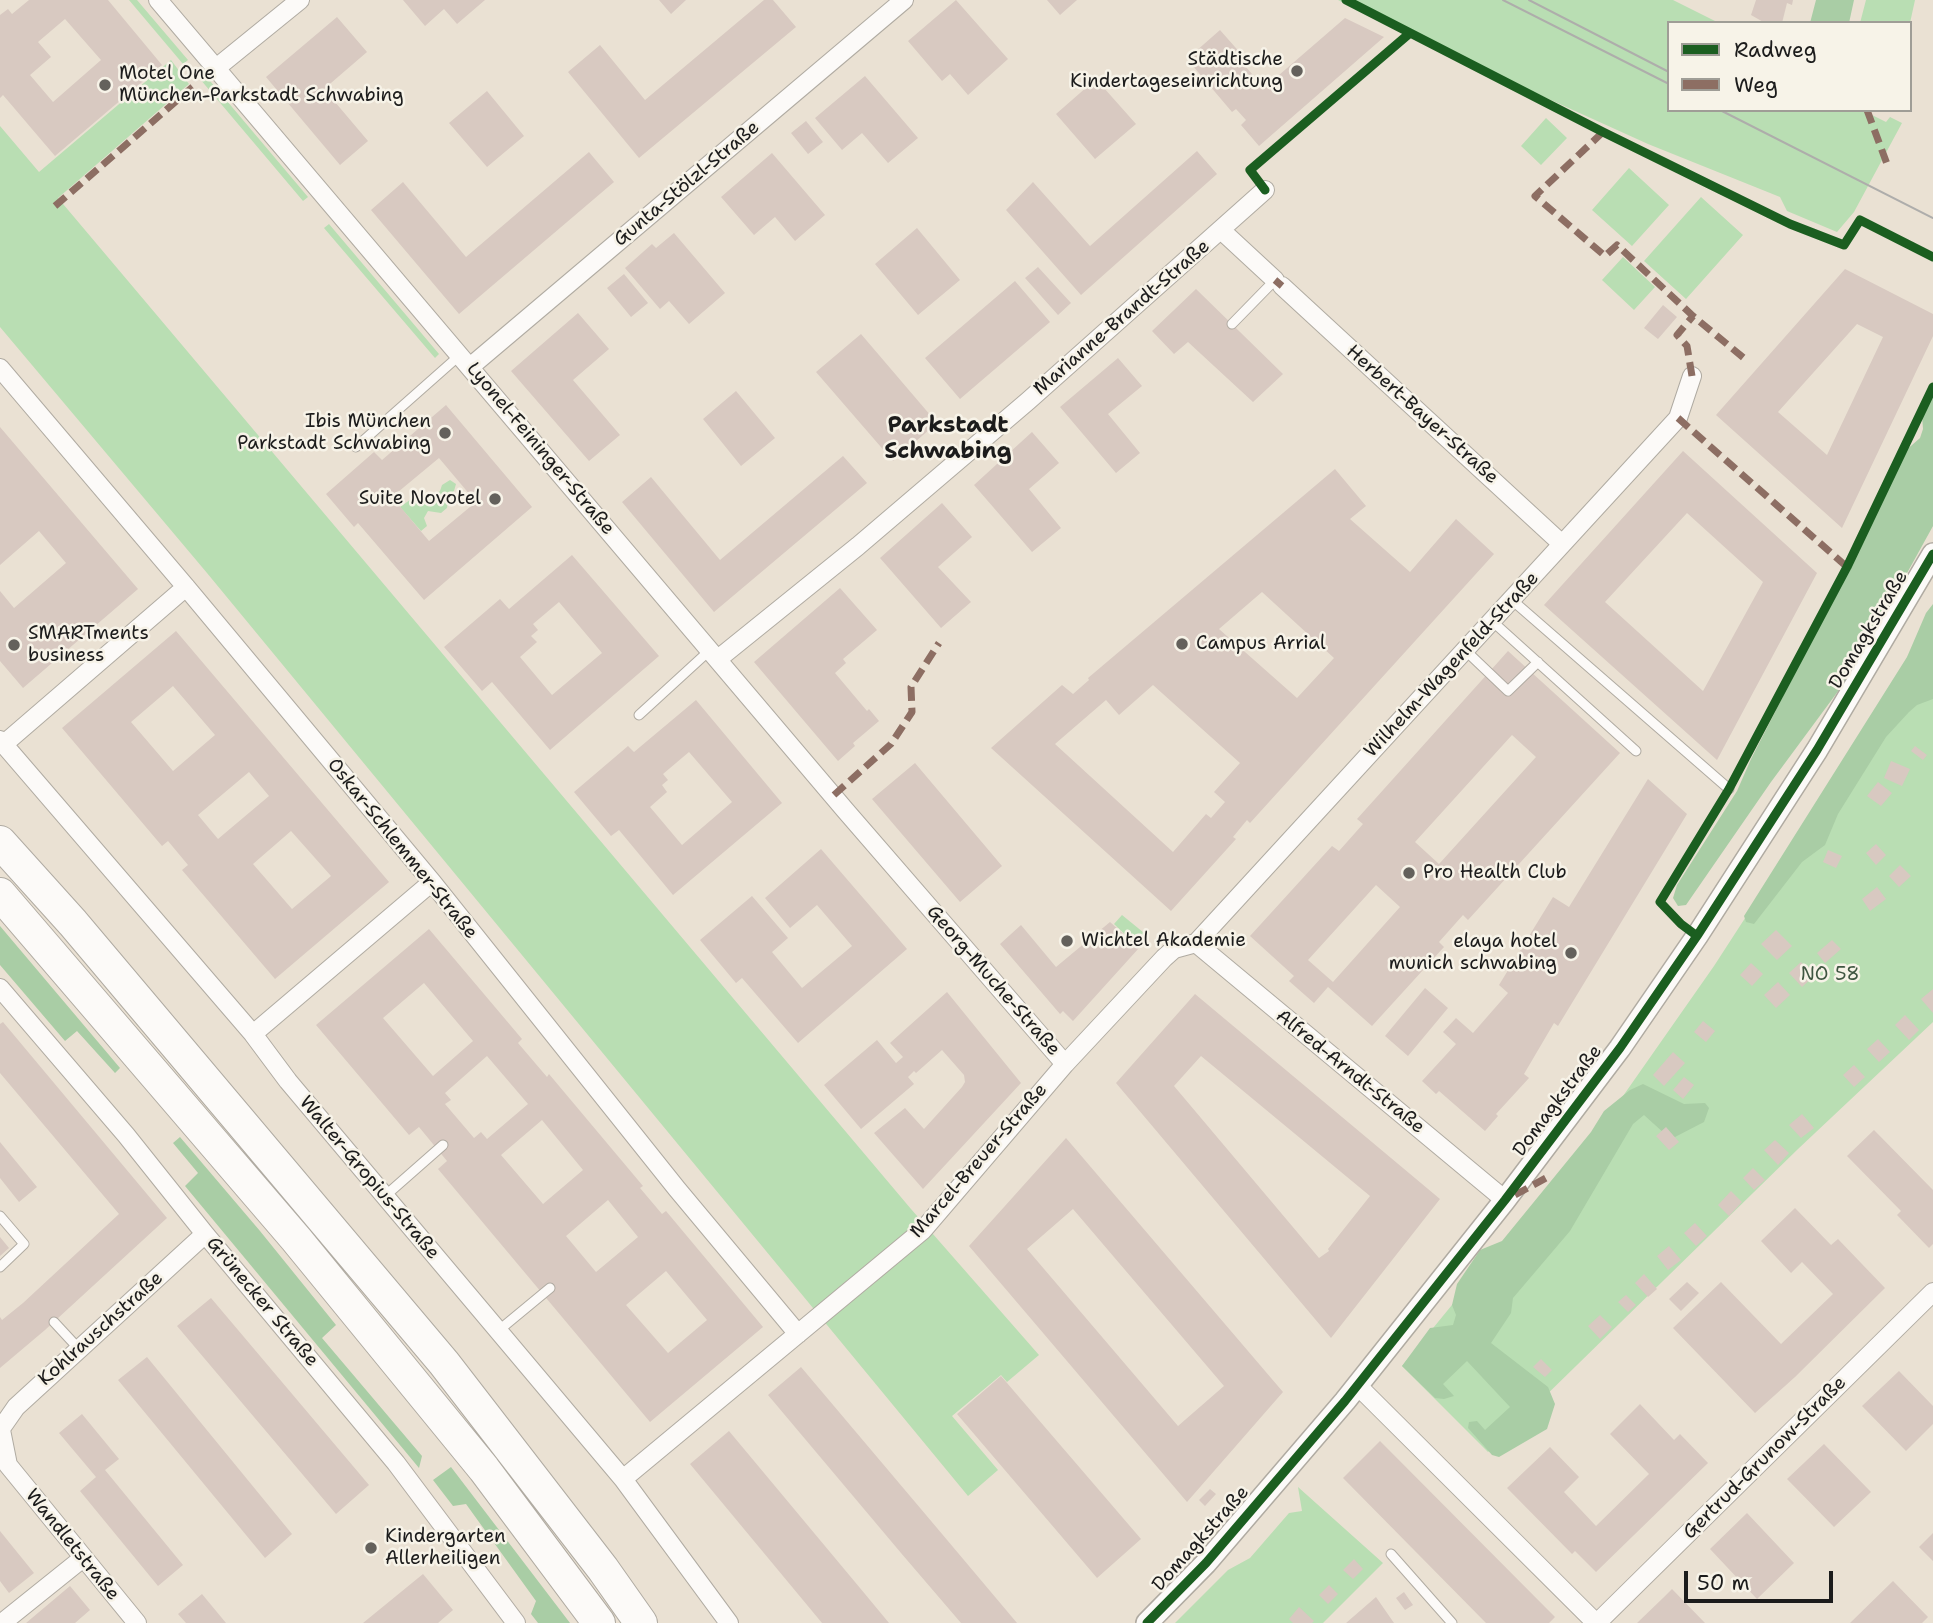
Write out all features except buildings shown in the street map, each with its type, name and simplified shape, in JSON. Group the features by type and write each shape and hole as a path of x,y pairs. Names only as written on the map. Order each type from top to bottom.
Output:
{"highway":[{"path":"0,842 73,923 444,1363 603,1569 641,1623"},
{"path":"0,894 296,1239 484,1469 599,1623"}],"street":[{"name":"Lyonel-Feininger-Straße","path":"158,0 921,899"},
{"path":"215,69 300,0"},
{"name":"Gunta-Stölzl-Straße","path":"465,361 904,0"},
{"name":"Marianne-Brandt-Straße","path":"714,654 897,513 1265,190"},
{"name":"Herbert-Bayer-Straße","path":"1221,230 1562,544"},
{"name":"Oskar-Schlemmer-Straße","path":"0,368 432,882 677,1189 798,1334"},
{"name":"Wilhelm-Wagenfeld-Straße","path":"1196,943 1678,418 1692,376"},
{"name":"Domagkstraße","path":"1147,1623 1206,1563 1357,1386 1505,1200 1620,1048 1692,944 1817,750 1933,554"},
{"path":"2,742 186,587"},
{"name":"Walter-Gropius-Straße","path":"2,742 253,1034 288,1082 623,1479 729,1623"},
{"path":"253,1034 432,882"},
{"name":"Georg-Muche-Straße","path":"921,899 1065,1064"},
{"name":"Alfred-Arndt-Straße","path":"1196,943 1505,1200"},
{"name":"Marcel-Breuer-Straße","path":"623,1479 923,1230 1065,1064 1174,949 1196,943"},
{"name":"Grünecker Straße","path":"2,995 126,1135 396,1463 516,1623"},
{"name":"Kohlrauschstraße","path":"1,1426 16,1407 205,1234"},
{"name":"Gertrud-Grunow-Straße","path":"1357,1386 1596,1623 1933,1293"},
{"name":"Wandletstraße","path":"1,1426 8,1465 137,1623"},
{"path":"2,1623 83,1558"}],"lane":[{"path":"1232,324 1278,283"},
{"path":"356,447 465,361"},
{"path":"1512,600 1730,789"},
{"path":"1492,621 1636,751"},
{"path":"1465,650 1508,691 1538,662"},
{"path":"639,715 714,654"},
{"path":"385,1196 443,1145"},
{"path":"0,1216 24,1244 0,1267"},
{"path":"498,1331 550,1288"},
{"path":"54,1322 79,1349"},
{"path":"1391,1554 1452,1623"}],"green space":[{"path":"129,0 137,0 188,60 183,64"},
{"path":"1338,0 1673,0 1715,21 1667,21 1667,112 1870,112 1886,122 1890,117 1902,123 1854,212 1837,232 1787,211 1780,197 1648,144 1403,33"},
{"path":"1816,0 1854,0 1849,21 1811,21"},
{"path":"1866,0 1915,0 1910,21 1861,21"},
{"path":"171,60 189,84 58,198 911,1209 1039,1355 1007,1382 1001,1375 952,1416 998,1470 968,1496 207,573 0,327 0,126 39,172"},
{"path":"205,75 308,197 303,201 200,79"},
{"path":"1546,118 1567,138 1541,165 1521,146"},
{"path":"1629,168 1669,205 1632,246 1592,210"},
{"path":"1701,197 1743,235 1686,299 1644,261"},
{"path":"329,224 439,354 435,358 324,228"},
{"path":"1623,257 1655,287 1634,310 1602,280"},
{"path":"1933,391 1933,526 1853,671 1771,782 1686,905 1678,906 1673,898 1677,885 1737,791 1904,452 1920,438 1923,429 1922,416"},
{"path":"450,480 456,484 449,495 447,508 441,513 428,511 424,518 427,526 421,531 400,507 418,492 433,496"},
{"path":"1933,604 1933,699 1917,705 1886,737 1838,814 1825,845 1802,862 1754,924 1746,922 1744,916 1907,657 1926,613"},
{"name":"NO 58","path":"1933,611 1933,1022 1798,1149 1488,1452 1402,1366 1623,1096 1714,966 1867,730"},
{"path":"1122,915 1149,937 1139,948 1114,924"},
{"path":"0,926 120,1068 115,1073 77,1031 65,1041 0,965"},
{"path":"1643,1084 1684,1104 1705,1103 1709,1108 1704,1122 1675,1137 1665,1134 1644,1115 1633,1124 1570,1231 1513,1298 1511,1313 1491,1343 1548,1387 1555,1404 1547,1429 1499,1457 1492,1455 1468,1428 1469,1422 1477,1421 1485,1430 1510,1407 1467,1361 1443,1384 1454,1396 1444,1399 1435,1398 1402,1366 1430,1328 1453,1325 1456,1315 1452,1305 1457,1284 1480,1250 1502,1241 1591,1132 1604,1111 1630,1090"},
{"path":"180,1137 336,1325 322,1338 422,1456 419,1468 185,1186 198,1173 173,1143"},
{"path":"451,1467 570,1623 538,1623 531,1614 536,1601 466,1504 453,1506 433,1480"},
{"path":"1298,1487 1383,1563 1323,1623 1175,1623 1228,1570 1250,1558 1289,1513 1302,1511"}],"tram line":[{"path":"1503,0 1667,83"},
{"path":"1529,0 1667,71"},
{"path":"1724,112 1933,218"}],"marked path":[{"path":"55,206 195,85"},
{"path":"1868,112 1887,164"},
{"path":"1603,132 1535,196 1605,256 1617,245 1693,316 1745,359"},
{"path":"1275,280 1282,286"},
{"path":"1692,376 1687,346 1677,335 1693,316"},
{"path":"1678,418 1847,567"},
{"path":"834,795 891,744 912,712 911,687 939,643"},
{"path":"1515,1195 1546,1178"}],"cycle path":[{"path":"1346,0 1790,224 1844,245 1860,220 1933,257"},
{"path":"1265,190 1250,170 1410,33"},
{"path":"1697,936 1660,902 1729,789 1847,567 1933,387"},
{"path":"1147,1623 1206,1563 1345,1401 1505,1200 1620,1048 1697,936 1817,750 1933,554"}],"place":[{"name":"Städtische Kindertageseinrichtung","path":"1297,71"},
{"name":"Motel One München-Parkstadt Schwabing","path":"105,85"},
{"name":"Ibis München Parkstadt Schwabing","path":"445,433"},
{"name":"Suite Novotel","path":"495,499"},
{"name":"Campus Arrial","path":"1182,644"},
{"name":"SMARTments business","path":"14,645"},
{"name":"Pro Health Club","path":"1409,873"},
{"name":"Wichtel Akademie","path":"1067,941"},
{"name":"elaya hotel munich schwabing","path":"1571,953"},
{"name":"Kindergarten Allerheiligen","path":"371,1548"}],"district":[{"name":"Parkstadt Schwabing","path":"948,439"}]}
